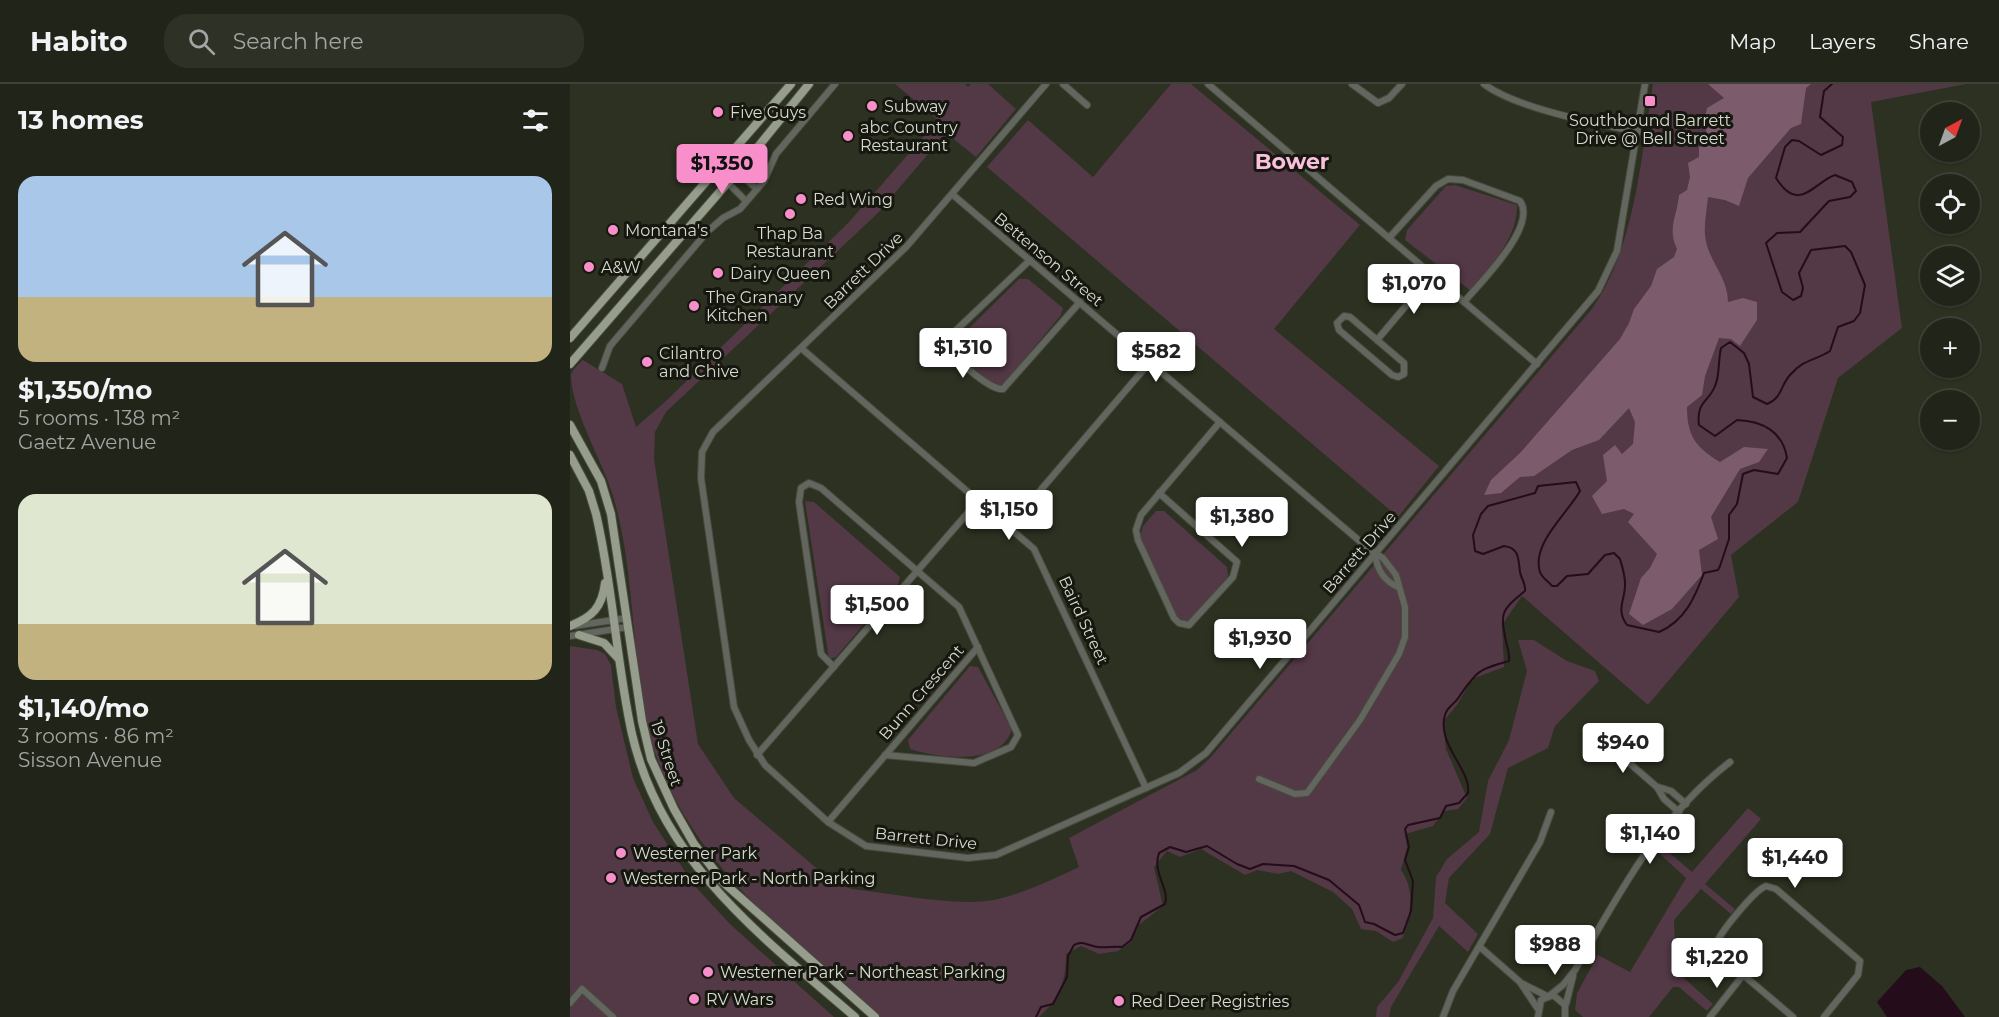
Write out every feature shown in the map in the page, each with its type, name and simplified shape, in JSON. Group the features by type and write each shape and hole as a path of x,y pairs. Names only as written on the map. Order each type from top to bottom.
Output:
{"main road":[{"path":"570,338 791,84"},
{"path":"570,364 737,172 809,84"},
{"path":"570,333 582,324"},
{"name":"19 Street","path":"571,424 607,496 647,744 663,789 683,827 707,863 741,901 875,1017"},
{"name":"19 Street","path":"570,456 593,503 639,761 661,811 683,849 735,912 853,1017"},
{"path":"570,626 588,618 600,605 606,570"},
{"path":"579,635 604,643 620,660"}],"street":[{"path":"602,368 610,346 698,242 718,222 736,212 747,201 767,177 780,148 835,84"},
{"name":"Barrett Drive","path":"1046,84 903,252 713,432 704,446 701,459 734,707 757,754 773,774 851,839 874,848 982,858 1025,843 1146,788 1184,770 1206,753 1592,300 1612,266 1617,250 1645,84"},
{"path":"1063,84 1087,105"},
{"path":"1208,84 1537,364"},
{"path":"1352,84 1377,103 1389,98 1402,84"},
{"path":"1484,84 1505,96 1584,121 1638,132"},
{"path":"725,161 757,189"},
{"path":"716,171 747,201"},
{"path":"1389,238 1436,186 1448,179 1463,180 1520,201 1525,209 1524,218 1512,242 1464,302"},
{"name":"Bettenson Street","path":"952,194 1375,554 1383,558 1396,575 1406,619 1399,654 1360,720 1311,789 1304,794 1295,794 1259,779"},
{"path":"1030,260 950,336 947,344 952,354 992,387 1004,389 1080,302"},
{"path":"1377,340 1432,275"},
{"path":"1341,317 1350,317 1377,340 1404,363 1406,370 1401,376 1392,375 1340,330 1337,323 1341,317"},
{"name":"Baird Street","path":"801,348 1031,544 1040,558 1146,788"},
{"path":"1010,526 1150,362"},
{"path":"1159,493 1237,562 1233,577 1189,625 1179,623 1174,618 1137,536 1139,518 1159,493 1220,422"},
{"name":"Bunn Crescent","path":"834,667 823,657 820,649 799,502 803,486 809,483 821,488 959,607 1017,732 1016,742 974,762 885,755"},
{"path":"757,754 979,500"},
{"path":"1375,554 1376,566 1388,583 1398,587"},
{"path":"570,626 627,618"},
{"path":"570,636 628,627"},
{"name":"Bunn Crescent","path":"828,822 978,647"},
{"path":"1605,742 1657,787 1664,800 1679,812"},
{"path":"1538,1014 1541,1000 1563,985 1575,970 1641,856 1709,777 1730,762"},
{"path":"1657,787 1671,791 1686,804"},
{"path":"1443,1017 1449,999 1540,842 1551,812"},
{"path":"1792,1017 1718,952 1716,942 1757,892 1767,886 1776,889 1860,961 1858,975 1824,1017"},
{"path":"1479,947 1520,982 1548,996 1557,996 1567,1012"},
{"path":"1567,1012 1575,970"},
{"path":"1710,1017 1743,975"},
{"path":"1520,982 1538,1014"},
{"path":"570,1003 582,989 613,1017"},
{"path":"853,1017 862,1005"}],"shaded area":[{"path":"895,84 965,84 968,87 971,84 988,84 1016,109 976,157 946,133 878,213 666,412 655,432 654,459 698,744 734,798 834,883 852,889 923,899 978,902 1015,894 1079,867 1069,838 1197,770 1210,758 1591,310 1606,286 1627,231 1640,172 1653,84 1966,84 1871,102 1902,328 1838,378 1798,502 1731,555 1739,597 1648,705 1522,596 1502,625 1504,667 1472,679 1457,705 1443,722 1446,749 1467,798 1458,809 1444,811 1433,826 1405,834 1407,847 1401,870 1409,886 1410,903 1403,938 1393,942 1376,931 1361,929 1352,909 1333,892 1291,871 1278,874 1257,870 1245,875 1201,849 1180,857 1167,851 1154,867 1163,906 1139,925 1131,942 1118,951 1099,954 1081,946 1066,954 1065,973 1057,996 1039,1017 880,1017 770,920 706,848 680,808 659,764 645,716 629,577 620,523 609,483 581,419 572,387 571,374 583,360 622,384 636,427 666,401 849,222 938,120"},
{"path":"1171,84 1191,84 1360,225 1274,329 1439,466 1398,517 987,167 1028,120 1093,177"},
{"path":"1708,84 1811,84 1806,88 1801,124 1791,128 1748,178 1739,206 1725,200 1708,197 1705,230 1707,244 1725,284 1728,302 1743,298 1757,302 1757,320 1740,346 1731,339 1719,338 1705,376 1702,395 1687,407 1687,417 1694,439 1704,451 1720,462 1744,447 1768,449 1759,462 1740,469 1711,517 1718,539 1699,550 1702,575 1672,609 1643,625 1629,614 1641,578 1650,568 1657,554 1628,522 1634,514 1624,509 1602,514 1592,496 1607,481 1603,455 1615,445 1622,454 1633,444 1635,422 1629,408 1599,440 1572,450 1534,476 1520,477 1501,493 1484,495 1491,480 1520,453 1620,339 1634,309 1651,286 1657,269 1674,257 1677,249 1673,228 1679,195 1687,190 1690,177 1688,163 1699,157 1699,147 1709,142 1704,122 1707,108 1724,98"},
{"path":"1455,185 1517,205 1513,229 1508,240 1471,291 1405,240 1407,230 1446,186"},
{"path":"1019,279 1028,279 1063,308 1061,315 1004,384 995,387 952,353 954,343"},
{"path":"805,501 814,502 900,577 898,584 836,657 829,659"},
{"path":"1156,511 1164,511 1227,567 1228,576 1191,620 1181,623 1176,620 1139,541 1143,526"},
{"path":"1518,640 1534,640 1567,661 1595,671 1599,681 1555,726 1548,748 1508,768 1490,834 1449,878 1445,903 1478,934 1468,952 1439,926 1391,1007 1389,1017 1376,1017 1377,1007 1398,982 1433,918 1436,877 1447,859 1479,832 1488,781 1509,740 1527,671"},
{"name":"Westerner Park","path":"570,646 597,650 605,654 611,665 616,707 633,778 653,822 693,884 730,924 834,1017 570,1017"},
{"path":"970,666 978,667 1012,729 1006,741 995,749 967,757 936,755 910,749 908,740"},
{"path":"1748,808 1761,819 1705,884 1735,909 1731,914 1701,889 1674,920 1676,971 1713,1004 1707,1011 1679,987 1673,987 1649,1017 1583,1017 1575,1010 1577,993 1598,955 1630,972 1686,878 1659,853 1664,848 1692,872"},
{"path":"1920,967 1942,986 1965,1017 1887,1017 1877,1002 1906,970"}],"waterway":[{"path":"1036,1017 1041,1007 1053,1004 1067,977 1068,956 1074,945 1083,943 1098,947 1122,947 1131,940 1141,917 1165,904 1166,898 1157,860 1159,853 1170,847 1186,852 1207,846 1250,869 1263,864 1294,866 1329,880 1359,905 1365,922 1395,935 1403,933 1411,911 1413,881 1405,860 1409,847 1405,829 1408,825 1440,818 1446,806 1459,803 1468,793 1465,776 1445,736 1446,712 1475,676 1491,666 1509,661 1503,624 1504,612 1525,591 1517,555 1513,549 1504,546 1483,554 1475,551 1473,535 1481,514 1488,506 1535,493 1538,486 1576,482 1580,491 1545,540 1541,551 1539,561 1542,576 1552,586 1557,586 1567,576 1588,574 1605,555 1614,553 1620,559 1624,574 1625,589 1621,609 1627,625 1659,632 1676,622 1682,615 1693,599 1704,573 1718,570 1720,566 1729,539 1729,515 1737,504 1743,474 1754,470 1778,474 1787,458 1781,441 1763,426 1737,420 1715,436 1699,425 1701,406 1717,382 1721,348 1730,342 1744,353 1749,364 1753,397 1767,404 1779,395 1795,369 1830,351 1838,327 1854,321 1860,313 1865,285 1851,252 1845,246 1811,250 1799,273 1803,288 1801,296 1793,300 1782,292 1766,243 1777,233 1800,232 1829,201 1850,197 1856,191 1852,182 1835,175 1806,193 1792,194 1784,189 1776,178 1785,147 1792,140 1799,141 1821,155 1842,145 1843,137 1820,117 1824,91 1832,84"}],"place":[{"name":"Southbound Barrett Drive @ Bell Street","path":"1650,101"},
{"name":"Subway","path":"872,106"},
{"name":"Five Guys","path":"718,112"},
{"name":"abc Country Restaurant","path":"848,136"},
{"name":"Red Wing","path":"801,199"},
{"name":"Thap Ba Restaurant","path":"790,214"},
{"name":"Montana's","path":"613,230"},
{"name":"A&W","path":"589,267"},
{"name":"Dairy Queen","path":"718,273"},
{"name":"The Granary Kitchen","path":"694,306"},
{"name":"Cilantro and Chive","path":"647,362"},
{"name":"Westerner Park","path":"621,853"},
{"name":"Westerner Park - North Parking","path":"611,878"},
{"name":"Westerner Park - Northeast Parking","path":"708,972"},
{"name":"RV Wars","path":"694,999"},
{"name":"Red Deer Registries","path":"1119,1001"}],"district":[{"name":"Bower","path":"1292,161"}]}
